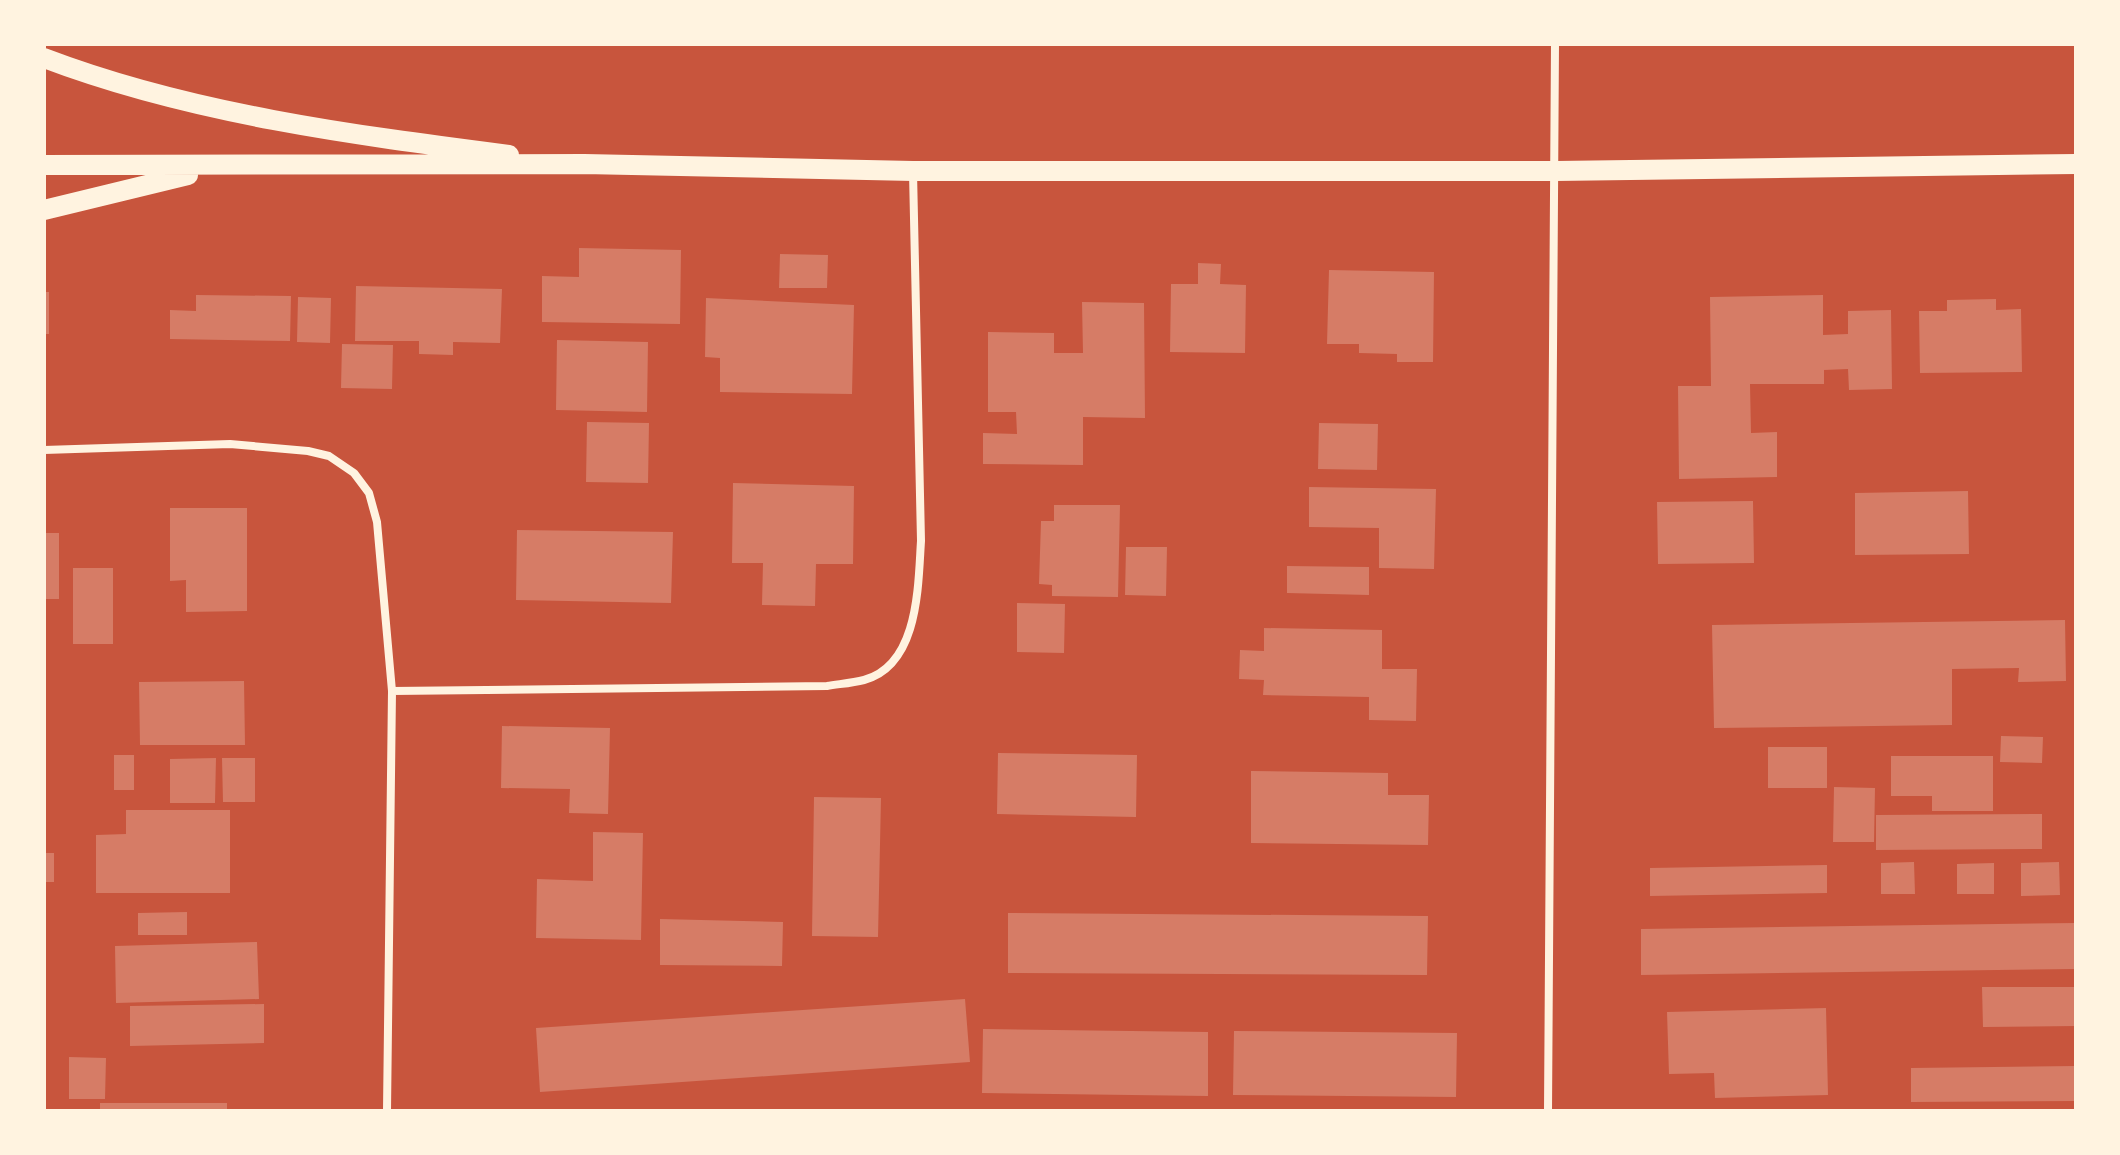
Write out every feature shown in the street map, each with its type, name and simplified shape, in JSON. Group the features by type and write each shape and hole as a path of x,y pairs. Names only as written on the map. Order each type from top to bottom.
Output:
{"main road":[{"path":"44,58 90,76 239,111 392,139 584,164"},
{"path":"44,165 219,168 584,164 913,171 1556,171 2076,164"},
{"path":"44,210 219,168"}],"street":[{"path":"1548,1111 1555,44"},
{"path":"392,691 827,686 866,680 889,667 904,646 917,602 921,541 913,171"},
{"path":"44,450 230,444 308,451 329,456 354,473 369,493 377,522 392,691 387,1111"}],"building":[{"path":"579,248 681,250 680,324 542,322 542,276 579,277"},
{"path":"780,254 828,255 827,288 779,288"},
{"path":"1198,263 1221,264 1220,284 1246,285 1245,353 1170,352 1171,284 1198,284"},
{"path":"1329,270 1434,272 1433,362 1397,362 1397,354 1359,353 1359,344 1327,344"},
{"path":"356,286 502,289 500,343 453,342 453,355 419,354 419,341 355,341"},
{"path":"44,292 49,292 49,334 44,334"},
{"path":"196,295 291,296 290,341 170,339 170,310 196,311"},
{"path":"1823,295 1823,335 1848,334 1848,311 1891,310 1892,389 1849,390 1848,369 1824,370 1824,384 1750,384 1751,433 1777,432 1777,477 1679,479 1678,386 1711,386 1710,297"},
{"path":"298,297 331,298 330,343 297,342"},
{"path":"706,298 854,305 852,394 720,392 720,358 705,357"},
{"path":"1996,299 1996,310 2021,309 2022,372 1920,373 1919,311 1947,311 1947,300"},
{"path":"1082,302 1144,303 1145,418 1083,417 1083,465 983,464 983,433 1017,434 1016,412 988,412 988,332 1054,333 1054,353 1083,353"},
{"path":"557,340 648,342 647,412 556,410"},
{"path":"342,344 393,345 392,389 341,388"},
{"path":"587,422 649,423 648,483 586,482"},
{"path":"1319,423 1378,424 1377,470 1318,469"},
{"path":"733,483 854,486 853,564 816,564 815,606 762,605 763,563 732,563"},
{"path":"1309,487 1436,489 1434,569 1379,568 1379,528 1309,527"},
{"path":"1968,491 1969,554 1855,555 1855,493"},
{"path":"1753,501 1754,563 1658,564 1657,502"},
{"path":"1054,505 1120,505 1118,597 1052,596 1052,585 1039,584 1041,521 1054,521"},
{"path":"170,508 247,508 247,611 186,612 186,580 170,581"},
{"path":"517,530 673,532 671,603 516,600"},
{"path":"44,533 59,533 59,599 44,599"},
{"path":"1126,547 1167,547 1166,596 1125,595"},
{"path":"1287,566 1369,567 1369,595 1287,593"},
{"path":"73,568 113,568 113,644 73,644"},
{"path":"1017,603 1065,604 1064,653 1017,652"},
{"path":"2065,620 2066,681 2018,682 2019,668 1952,669 1952,725 1714,728 1712,625"},
{"path":"1264,628 1382,630 1382,669 1417,669 1416,721 1369,720 1369,697 1263,695 1264,680 1239,679 1240,650 1264,651"},
{"path":"244,681 245,745 140,745 139,682"},
{"path":"502,726 610,728 608,814 569,813 570,789 501,788"},
{"path":"2001,736 2043,737 2042,763 2000,762"},
{"path":"1768,747 1827,747 1827,788 1768,788"},
{"path":"998,753 1137,755 1136,817 997,814"},
{"path":"114,755 134,755 134,790 114,790"},
{"path":"1891,756 1993,756 1993,811 1932,811 1932,796 1891,796"},
{"path":"216,758 215,803 170,803 170,759"},
{"path":"222,758 255,758 255,802 223,802"},
{"path":"1251,771 1388,773 1388,795 1429,795 1428,845 1251,843"},
{"path":"1834,787 1875,788 1874,842 1833,842"},
{"path":"814,797 881,798 878,937 812,936"},
{"path":"126,810 230,810 230,893 96,893 96,835 126,834"},
{"path":"2042,814 2042,849 1876,850 1876,815"},
{"path":"593,832 643,833 641,940 536,938 537,879 593,881"},
{"path":"44,853 54,853 54,882 44,882"},
{"path":"1914,862 1915,894 1881,894 1881,863"},
{"path":"2059,862 2060,895 2021,896 2021,863"},
{"path":"1994,863 1994,894 1957,894 1957,864"},
{"path":"1827,865 1827,893 1650,896 1650,868"},
{"path":"187,912 187,935 138,935 138,913"},
{"path":"1008,913 1428,916 1427,975 1008,973"},
{"path":"660,919 783,922 782,966 660,965"},
{"path":"2076,923 2076,969 1641,975 1641,929"},
{"path":"257,942 259,999 116,1003 115,946"},
{"path":"1982,987 2076,987 2076,1026 1983,1027"},
{"path":"965,999 970,1062 540,1092 536,1028"},
{"path":"264,1004 264,1043 130,1046 130,1006"},
{"path":"1826,1008 1828,1095 1715,1098 1714,1073 1669,1074 1667,1012"},
{"path":"983,1029 1208,1032 1208,1096 982,1093"},
{"path":"1234,1031 1457,1033 1456,1097 1233,1095"},
{"path":"69,1057 106,1058 105,1099 69,1099"},
{"path":"2076,1066 2076,1101 1911,1102 1911,1068"},
{"path":"100,1103 227,1103 227,1111 100,1111"}]}
